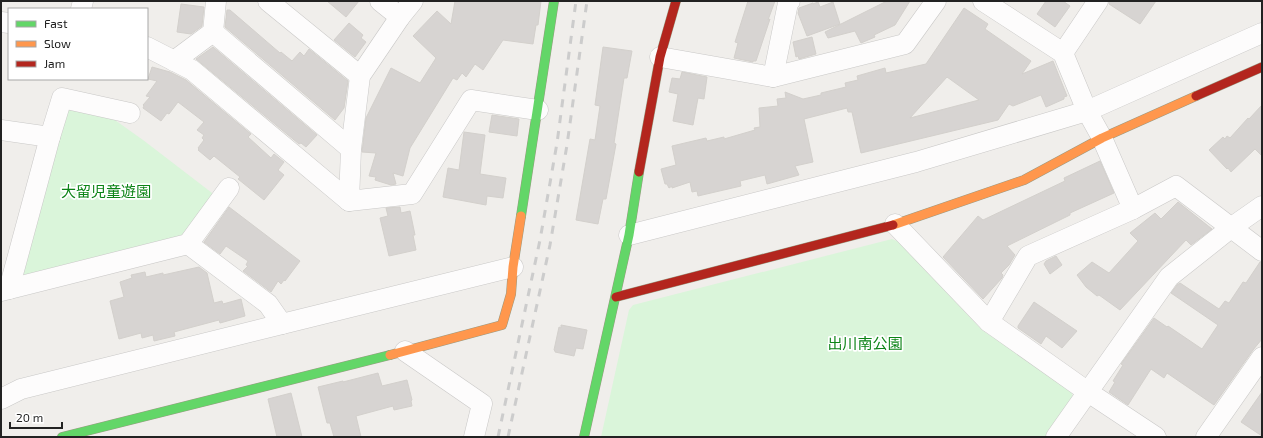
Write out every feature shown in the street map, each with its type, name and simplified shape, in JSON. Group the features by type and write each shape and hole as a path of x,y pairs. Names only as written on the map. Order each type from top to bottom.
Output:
{"street":[{"path":"174,61 213,32 216,1"},
{"path":"268,1 360,76"},
{"path":"380,1 400,17"},
{"path":"349,201 351,149 360,76 400,17 413,1"},
{"path":"62,437 405,351 502,325 511,294 513,267 554,1"},
{"path":"584,437 629,235 640,162 660,57 676,1"},
{"path":"773,77 788,4 790,1"},
{"path":"660,57 773,77 905,44 936,1"},
{"path":"983,1 1062,53 1087,112 1102,138 1132,210"},
{"path":"1062,53 1098,1"},
{"path":"213,32 351,149"},
{"path":"629,235 916,162 1087,112 1262,33"},
{"path":"148,48 192,70 349,201 412,194 471,100 538,110"},
{"path":"616,296 895,224 1024,180 1102,138 1262,67"},
{"path":"5,290 62,98 130,113"},
{"path":"1,130 50,137"},
{"path":"989,322 1028,256 1132,210 1176,186 1262,251"},
{"path":"5,290 188,244 229,188"},
{"path":"1056,437 1169,277 1262,206"},
{"path":"895,224 989,322 1088,392 1156,437"},
{"path":"188,244 268,304 282,324"},
{"path":"1,399 21,389 513,267"},
{"path":"405,351 482,404 474,437"},
{"path":"1206,437 1262,357"}],"green space":[{"name":"大留児童遊園","path":"69,105 105,113 216,196 189,232 180,238 25,277 20,272"},
{"name":"出川南公園","path":"892,239 899,242 982,330 1071,390 1073,397 1045,437 601,437 629,310 633,305"}],"building":[{"path":"327,1 359,1 346,17"},
{"path":"455,1 541,1 538,25 536,25 533,44 503,40 483,70 475,64 466,77 462,73 457,80 453,78 410,148 403,176 393,173 396,184 391,185 375,180 376,177 369,176 376,153 362,152 366,118 391,68 420,83 436,58 413,36 437,11 451,24"},
{"path":"748,1 775,1 756,61 753,62 734,58 738,43 735,42"},
{"path":"887,1 910,1 895,25 874,35 875,37 861,43 855,31 828,38 825,32"},
{"path":"1046,1 1063,1 1070,6 1055,27 1037,14"},
{"path":"1109,1 1156,1 1140,24 1109,4"},
{"path":"818,2 820,7 833,2 840,24 807,36 798,13 799,8"},
{"path":"181,4 204,7 202,26 191,34 177,32"},
{"path":"964,8 988,24 985,29 1031,61 1022,74 1053,61 1067,96 1064,97 1064,99 1046,107 1041,95 1013,106 1009,104 998,120 861,153 852,112 848,112 847,108 804,119 813,162 795,166 799,175 767,184 765,175 740,181 741,186 698,196 697,191 692,192 690,182 672,188 672,186 669,188 667,184 665,184 661,169 676,165 672,146 706,138 707,141 724,137 724,139 755,130 754,128 760,127 759,108 778,106 777,99 786,98 785,92 803,99 846,87 845,83 858,80 857,76 885,68 886,73 926,64","holes":["947,77 979,100 910,118"]},
{"path":"227,10 230,10 280,53 281,52 292,61 300,52 304,56 309,49 348,81 344,108 335,120 225,27"},
{"path":"349,23 363,35 361,38 366,42 355,57 334,40"},
{"path":"812,37 816,54 799,59 798,56 796,57 793,42"},
{"path":"213,47 317,135 306,147 301,143 299,144 196,59"},
{"path":"603,47 632,51 627,78 624,78 614,143 616,144 606,199 603,199 598,224 576,220 590,139 595,140 600,106 595,105"},
{"path":"152,67 170,72 186,80 251,134 248,137 271,158 274,154 284,162 278,170 284,175 264,200 238,179 240,177 214,156 210,160 198,150 204,140 202,138 204,135 197,130 204,122 178,102 169,114 167,113 161,121 143,108 143,105 150,97 146,96 157,81 148,79"},
{"path":"682,72 707,77 704,99 698,98 693,125 673,121 678,94 669,92 672,78 680,79"},
{"path":"1262,105 1262,156 1255,149 1231,172 1209,150 1223,137 1225,139 1227,136 1230,138"},
{"path":"492,115 519,119 517,136 489,132"},
{"path":"464,132 485,135 480,174 506,178 503,198 487,196 486,205 443,197 448,168 459,170"},
{"path":"1100,161 1114,193 1070,213 1070,215 1007,246 1015,255 1009,265 1001,273 1003,275 1002,278 983,299 943,257 978,216 983,220 1065,181 1064,178"},
{"path":"1178,202 1212,229 1191,245 1186,240 1120,310 1099,295 1097,296 1086,287 1077,275 1092,262 1109,273 1138,241 1130,233 1155,213 1161,219"},
{"path":"229,207 300,261 285,281 284,280 281,284 278,281 271,292 243,271 248,266 246,265 248,261 226,246 220,254 204,242"},
{"path":"400,207 401,213 410,211 415,235 413,235 416,250 389,256 380,218 388,216 386,208"},
{"path":"1056,256 1062,265 1050,274 1044,264 1046,261"},
{"path":"1260,262 1262,262 1262,339 1214,405 1167,373 1164,378 1151,369 1128,405 1109,392 1115,382 1113,381 1123,365 1121,364 1154,318 1202,349 1218,325 1171,293 1177,285 1180,283 1219,309 1225,301 1229,303 1243,282 1246,283"},
{"path":"199,267 207,273 214,303 222,301 223,304 241,299 245,316 220,323 219,320 174,332 175,336 154,341 153,335 142,338 141,333 119,339 110,301 124,297 120,282 132,278 131,275 145,272 146,277"},
{"path":"1034,302 1077,331 1062,348 1046,336 1041,344 1018,328"},
{"path":"561,325 587,330 583,349 576,348 574,356 555,352 554,350 559,327 561,328"},
{"path":"378,373 382,386 407,380 412,406 394,410 393,406 356,416 361,437 334,437 330,423 327,423 318,387"},
{"path":"1262,392 1262,436 1241,422"},
{"path":"291,393 302,437 277,437 268,399"}],"railway":[{"path":"498,437 540,240 557,143 576,1"},
{"path":"508,437 550,245 567,145 587,1"}],"traffic: fast":[{"path":"521,216 554,1"},
{"path":"584,437 629,235 639,172"},
{"path":"62,437 390,355"}],"traffic: slow":[{"path":"893,225 1024,180 1102,138 1196,96"},
{"path":"390,355 502,325 511,294 513,267 521,216"}],"traffic: jam":[{"path":"639,172 660,57 676,1"},
{"path":"1196,96 1262,67"},
{"path":"616,297 893,225"}]}
